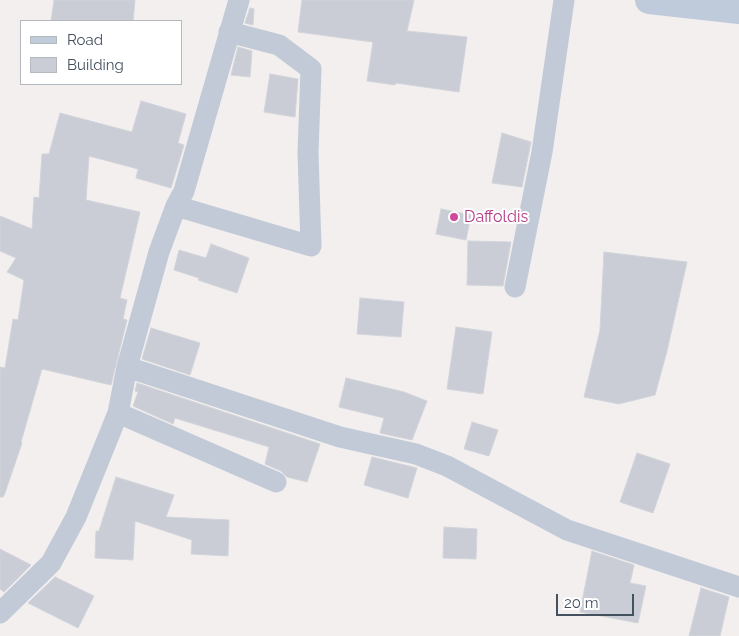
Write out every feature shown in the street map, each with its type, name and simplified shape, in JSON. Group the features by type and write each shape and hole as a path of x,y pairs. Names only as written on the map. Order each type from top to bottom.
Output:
{"main road":[{"path":"649,0 739,10"}],"street":[{"path":"0,613 50,563 76,517 118,413 126,367 159,252 176,206 184,191 239,0"},
{"path":"515,287 542,152 564,0"},
{"path":"176,206 310,246 308,153 310,69 278,45 229,32"},
{"path":"126,367 340,436 416,454 447,466 567,530 739,587"},
{"path":"118,413 276,482"}],"building":[{"path":"54,0 135,0 133,20 51,20"},
{"path":"302,0 414,0 407,31 467,37 459,92 367,81 373,42 298,32"},
{"path":"250,8 254,9 253,25 245,23"},
{"path":"238,47 252,51 250,77 231,75"},
{"path":"270,74 298,79 295,117 264,112"},
{"path":"141,101 186,114 178,143 184,145 171,188 136,178 138,169 89,156 86,200 140,212 120,298 127,300 123,319 127,320 111,385 42,369 22,443 5,493 3,497 0,497 0,367 5,368 13,319 18,320 24,280 7,272 16,258 0,251 0,216 32,229 34,197 39,198 42,154 49,154 60,113 132,132"},
{"path":"502,133 531,142 522,187 492,183"},
{"path":"441,209 471,215 466,240 436,234"},
{"path":"468,241 511,242 503,286 467,285"},
{"path":"211,244 249,258 237,293 174,270 179,250 206,258"},
{"path":"604,252 687,262 655,395 619,404 584,397 600,330"},
{"path":"360,298 404,302 401,337 357,334"},
{"path":"456,327 492,332 483,394 447,389"},
{"path":"151,328 200,343 190,375 142,359"},
{"path":"346,378 404,392 427,401 412,440 380,433 384,418 339,407"},
{"path":"137,383 320,444 307,482 287,477 281,471 265,464 269,447 175,418 173,424 133,406 138,392 135,391"},
{"path":"472,422 498,430 489,456 464,449"},
{"path":"637,453 670,464 653,513 620,502"},
{"path":"372,457 417,468 408,498 364,485"},
{"path":"116,477 174,495 166,517 229,520 228,556 191,554 192,540 135,521 133,560 95,558 96,531 99,531"},
{"path":"444,527 477,529 476,559 443,558"},
{"path":"0,549 31,565 4,592 0,589"},
{"path":"592,551 634,565 630,583 646,586 638,623 580,612"},
{"path":"55,577 94,596 78,628 28,603"},
{"path":"701,588 729,597 720,636 689,636"}],"place":[{"name":"Daffoldis","path":"454,217"}]}
